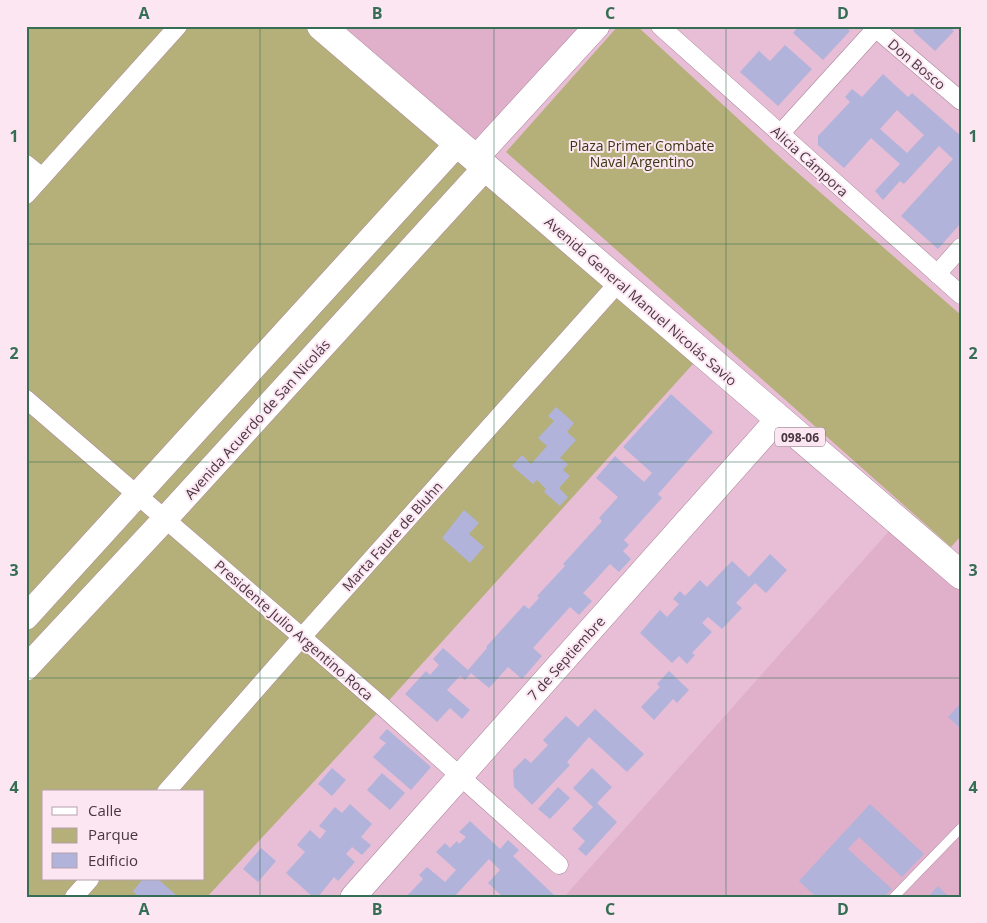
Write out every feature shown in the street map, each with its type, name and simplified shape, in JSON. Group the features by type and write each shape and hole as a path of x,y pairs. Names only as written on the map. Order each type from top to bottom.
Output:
{"main road":[{"name":"Avenida General Manuel Nicolás Savio","path":"321,26 778,419 958,567"}],"street":[{"path":"26,195 178,26"},
{"name":"Avenida Acuerdo de San Nicolás","path":"26,617 138,495 473,157 597,26"},
{"name":"Alicia Cámpora","path":"660,26 961,295"},
{"path":"780,134 875,27"},
{"name":"Don Bosco","path":"875,27 961,101"},
{"name":"Avenida Acuerdo de San Nicolás","path":"26,668 165,519 473,157"},
{"path":"26,164 42,178"},
{"path":"936,274 961,246"},
{"name":"Marta Faure de Bluhn","path":"168,790 619,282"},
{"name":"Presidente Julio Argentino Roca","path":"26,399 302,637 559,865"},
{"name":"7 de Septiembre","path":"353,897 778,419"},
{"path":"74,897 89,880"}],"lane":[{"path":"894,897 961,828"}],"shaded area":[{"path":"321,26 597,26 475,159"},
{"path":"898,521 961,575 961,897 564,897"}],"green space":[{"path":"26,26 321,26 702,354 383,707 207,897 26,897"},
{"name":"Plaza Primer Combate Naval Argentino","path":"618,26 637,26 783,160 961,315 961,536 951,547 506,152"}],"building":[{"path":"799,26 845,26 850,31 823,60 793,33"},
{"path":"917,26 956,26 952,30 954,31 935,51 913,31"},
{"path":"785,45 812,69 778,106 740,72 759,51 770,61"},
{"path":"883,74 908,97 912,93 961,136 961,223 938,249 901,216 953,159 939,146 904,184 900,181 883,200 875,191 900,164 871,138 844,168 818,145 818,136 850,102 845,97 852,89 862,97","holes":["897,110 924,135 907,153 880,129"]},
{"path":"671,394 713,432 658,494 662,498 624,540 629,545 623,551 631,559 619,572 610,564 583,593 592,601 579,615 570,607 533,648 542,656 522,679 508,667 489,688 471,673 465,680 460,676 447,690 470,710 462,719 450,708 437,722 405,694 426,671 430,675 439,665 433,659 443,648 468,670 524,605 529,609 539,598 537,596 565,566 563,564 602,521 599,518 618,497 596,478 615,456 644,482 652,473 623,447"},
{"path":"556,407 574,423 567,432 576,440 560,458 568,464 563,470 570,476 559,488 568,497 560,506 544,492 546,489 537,480 533,484 512,466 522,455 531,464 547,446 538,438 554,421 548,416"},
{"path":"464,510 479,523 469,534 484,547 470,563 442,538"},
{"path":"770,554 787,570 766,593 755,583 736,603 742,608 722,629 708,617 702,623 712,632 692,653 695,655 687,664 679,656 672,663 640,633 660,610 667,617 679,604 673,599 680,591 685,596 700,580 707,587 732,561 749,577"},
{"path":"669,671 689,690 677,703 673,699 654,720 641,707 660,687 657,684"},
{"path":"961,703 961,729 948,717"},
{"path":"595,709 644,754 627,772 589,737 567,762 570,765 532,805 514,787 513,770 525,758 531,763 548,745 543,740 566,716 578,727"},
{"path":"387,729 431,767 411,790 373,757 386,743 379,738"},
{"path":"332,768 346,780 332,796 318,784"},
{"path":"592,768 612,787 597,803 617,822 586,856 578,849 585,841 572,829 593,807 573,788"},
{"path":"382,773 405,793 390,810 367,790"},
{"path":"558,787 570,798 550,819 538,809"},
{"path":"350,804 372,824 361,837 371,845 362,855 352,847 346,854 355,862 338,881 334,877 318,897 313,897 286,873 305,852 297,845 310,830 320,839 326,831 319,826 335,807 342,813"},
{"path":"870,804 924,854 902,877 859,837 848,849 892,889 884,897 816,897 799,881"},
{"path":"470,821 500,849 508,840 519,850 513,856 556,897 503,897 488,883 500,870 489,859 454,897 406,897 423,879 419,875 427,867 445,882 456,870 436,852 445,843 450,848 457,841 459,844 466,837 459,832"},
{"path":"261,848 276,861 258,882 243,869"},
{"path":"142,880 159,880 176,895 175,897 139,897 133,891"},
{"path":"938,886 949,897 928,897"}]}
